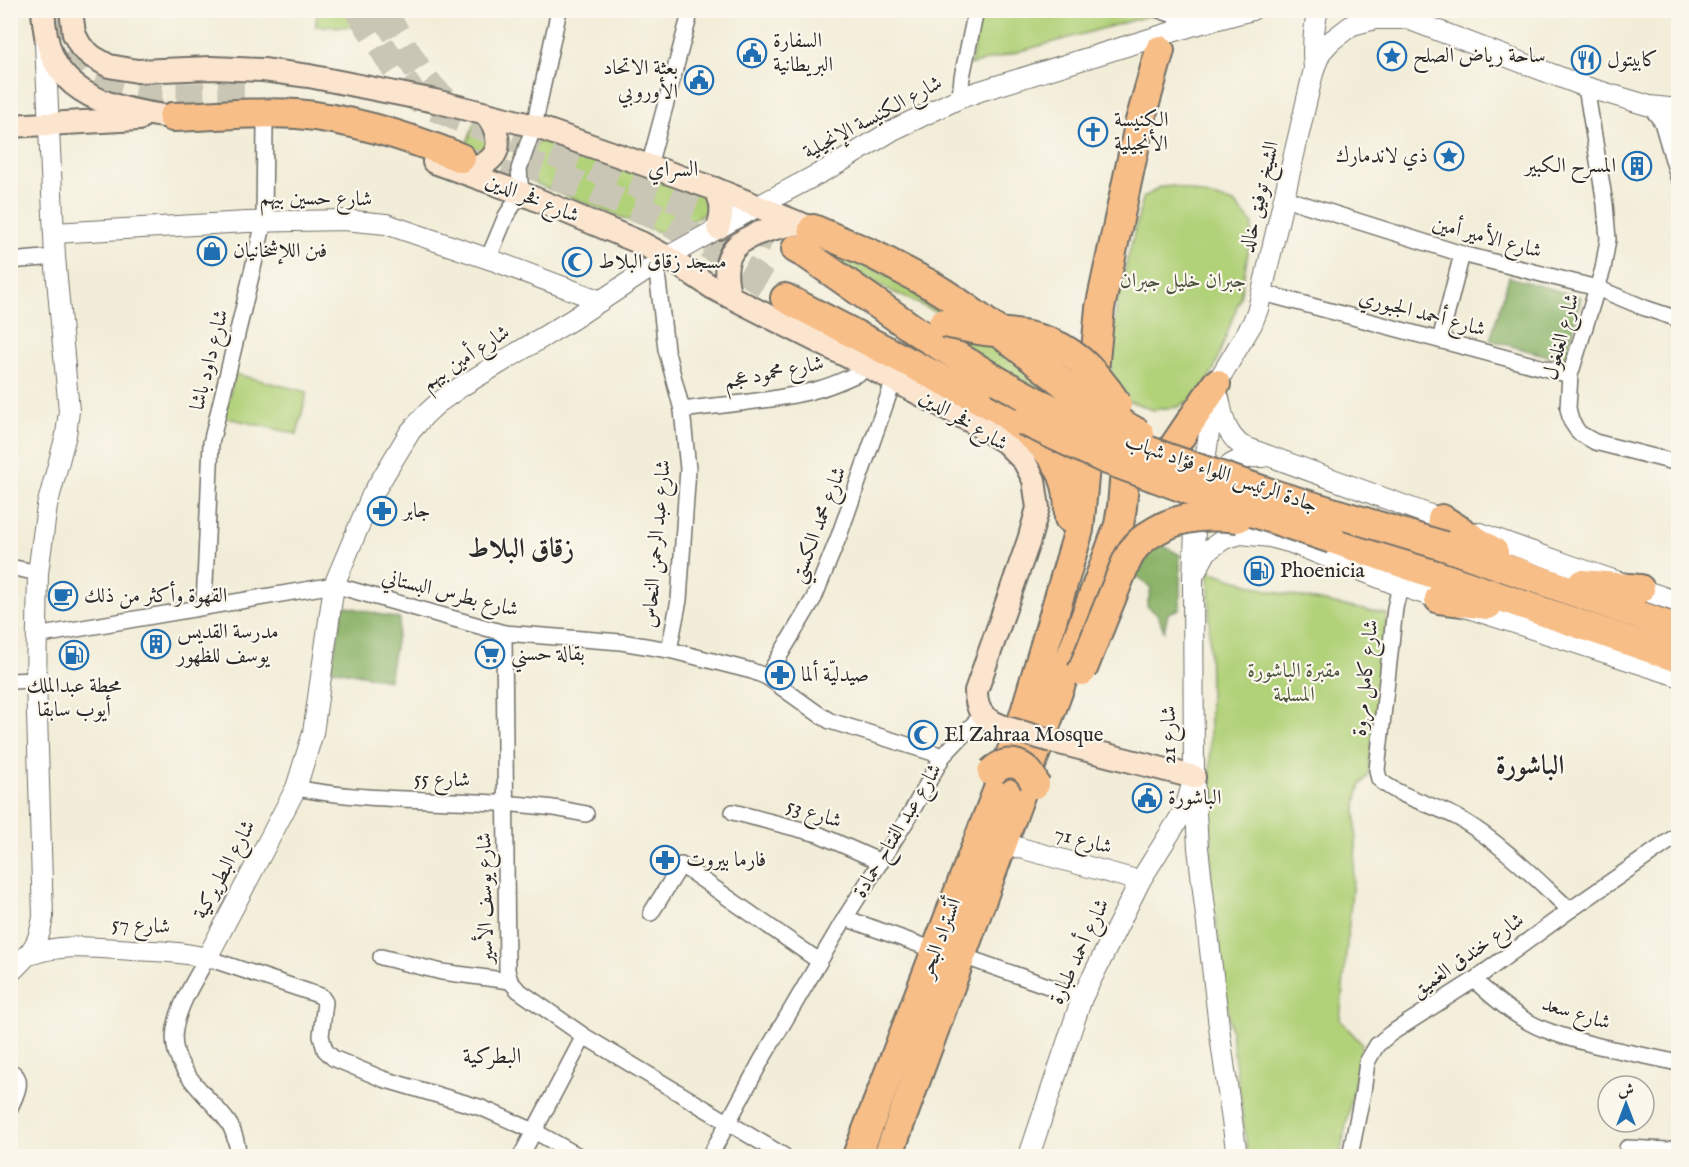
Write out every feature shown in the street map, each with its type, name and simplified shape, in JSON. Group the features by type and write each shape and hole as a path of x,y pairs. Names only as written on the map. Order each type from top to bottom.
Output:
{"highway":[{"path":"1025,728 1079,530 1100,308 1132,152 1160,50"},
{"path":"244,95 292,95 351,105 421,124 464,156"},
{"path":"173,117 256,114 296,114 322,117 378,130 464,156"},
{"path":"804,239 885,260 931,285 977,315 1070,388 1116,420 1213,473"},
{"path":"804,239 905,306 943,323 1027,335 1052,343 1076,357 1089,368 1117,404 1127,445 1119,525"},
{"name":"جادة الرئيس اللواء فؤاد شهاب","path":"804,239 919,333 991,396 1040,403 1103,433 1276,495 1443,533 1539,581 1678,629"},
{"name":"جادة الرئيس اللواء فؤاد شهاب","path":"785,298 991,396 1105,459 1302,529 1441,588 1547,612 1678,658"},
{"path":"859,1151 876,1080 894,1025 993,772 1025,728 1119,525 1216,384"},
{"path":"888,1156 932,1062 1035,784 1025,728 1029,644 1032,628 1054,569 1068,521 1067,486 1051,456 991,396"},
{"path":"1025,728 1071,691 1082,671 1131,552 1150,534 1178,520 1207,515 1236,517 1302,529"},
{"path":"1539,581 1640,590"},
{"path":"1547,612 1635,661"},
{"name":"أتستراد البحر","path":"859,1151 1000,784 1025,728"},
{"name":"أتستراد البحر","path":"888,1156 1025,728"},
{"path":"993,772 1001,765 1017,764 1030,773 1035,784"}],"main road":[{"name":"شارع فخر الدين","path":"43,10 45,33 58,67 75,86 103,102 173,117 343,134 464,156 521,193 641,243 662,261 894,380 1005,442 1024,461 1034,480 1038,508 976,692 976,702 1025,728"},
{"path":"71,10 74,34 81,47 101,62 118,69 136,71 228,68 285,73 435,101 534,126 715,189 754,204 804,239"},
{"path":"464,156 486,162 494,154 497,148 496,131 486,114"},
{"path":"10,126 173,117"},
{"path":"715,189 722,208 718,228"},
{"path":"730,296 726,284 727,261 734,249 746,238 761,231 804,239"},
{"path":"1025,728 1194,777"}],"street":[{"path":"488,259 506,216 521,193 519,169 534,126 559,10"},
{"path":"649,166 691,10"},
{"path":"960,93 976,10"},
{"path":"1159,10 1187,23"},
{"name":"شارع الكنيسة الإنجيلية","path":"1187,23 1217,10"},
{"name":"شارع الكنيسة الإنجيلية","path":"662,261 754,204 837,164 960,93 1187,23 1252,10"},
{"name":"الشيخ توفيق خالد","path":"1216,384 1252,324 1263,293 1314,69 1312,51 1314,24 1318,10"},
{"path":"1384,10 1586,87 1650,106 1676,109 1678,129"},
{"path":"1314,69 1326,46 1352,25 1375,19 1408,19"},
{"path":"10,973 29,955 37,942 43,917 36,680 38,573 47,506 66,435 69,411 55,257 45,33"},
{"name":"شارع الغلغول","path":"1586,87 1608,225 1607,255 1570,375 1568,408 1571,421 1579,433 1595,442 1678,462"},
{"path":"1650,106 1662,122 1678,177"},
{"name":"شارع داود باشا","path":"204,607 211,443 264,222 265,125"},
{"name":"شارع الأمير أمين","path":"1284,198 1462,254 1597,288 1678,318"},
{"name":"شارع حسين بيهم","path":"54,233 264,222 344,220 386,224 601,300"},
{"path":"1440,340 1462,254"},
{"path":"10,261 55,257"},
{"name":"شارع أمين بيهم","path":"334,585 372,495 410,432 425,414 462,386 662,261"},
{"name":"شارع عبد الرحمن النحاس","path":"662,261 666,350 682,410 688,469 679,600 669,650"},
{"name":"شارع أحمد الجبوري","path":"1263,293 1570,375"},
{"name":"شارع محمود عجم","path":"682,410 817,390 870,368"},
{"name":"شارع محمد الكستي","path":"767,677 814,598 839,536 894,380"},
{"path":"1216,384 1223,418 1231,436 1242,446 1443,533 1675,600"},
{"name":"شارع 21","path":"1216,384 1195,531 1193,578 1194,777 1200,869 1237,1156"},
{"path":"1241,534 1226,522 1217,505 1214,493 1217,479 1227,466 1237,460 1255,457 1272,458"},
{"path":"1193,578 1203,557 1213,546 1224,539 1241,534 1258,534 1289,542 1400,586 1441,588 1678,676"},
{"path":"10,567 38,573"},
{"name":"شارع بطرس البستاني","path":"36,636 334,585 504,633 621,642 669,650 752,670 767,677 830,721 943,756"},
{"name":"شارع البطريركية","path":"239,1156 229,1123 184,1072 174,1031 179,1012 296,788 313,733 334,585"},
{"name":"شارع كامل مروة","path":"1400,586 1395,608 1377,776 1390,787 1462,819 1487,837 1570,910"},
{"name":"شارع يوسف الأسير","path":"504,633 507,970 510,981 518,990 584,1036 784,1156"},
{"path":"10,681 36,680"},
{"name":"شارع عبد الفتاح حمادة","path":"710,1156 727,1121 819,961 905,823 943,756 1025,728"},
{"name":"شارع أحمد طبارة","path":"1029,1156 1082,998 1140,881 1182,814 1194,777"},
{"name":"شارع 55","path":"296,788 330,795 505,803 586,814"},
{"name":"شارع 53","path":"733,812 818,834 881,862"},
{"name":"شارع خندق الغميق","path":"1350,1156 1367,1062 1377,1045 1390,1034 1474,980 1570,910 1678,836"},
{"name":"شارع 71","path":"1013,846 1140,881"},
{"path":"651,913 681,865 819,961"},
{"path":"43,917 62,941 79,947"},
{"path":"845,918 926,947"},
{"name":"شارع 57","path":"29,955 42,951 79,947 184,952 318,993 325,1002 321,1036 328,1054 333,1058 383,1078 482,1108 534,1131"},
{"path":"381,957 442,972 510,981"},
{"path":"971,959 1082,998"},
{"name":"شارع سعد","path":"1474,980 1505,1007 1551,1032 1678,1063"},
{"path":"521,1156 584,1036"},
{"path":"10,1071 16,1074 19,1080 10,1108"},
{"path":"534,1131 579,1156"},
{"path":"1628,1148 1669,1150 1678,1147"}],"green space":[{"path":"1153,10 1163,12 970,65 982,11"},
{"path":"317,11 392,11 392,28 316,26"},
{"path":"476,119 485,125 490,152 460,161"},
{"path":"545,138 712,193 713,209 666,235 537,184 529,176 527,165 535,144"},
{"name":"جبران خليل جبران","path":"1173,186 1234,203 1253,224 1240,298 1214,369 1200,394 1178,407 1153,410 1124,399 1110,376 1117,300 1143,198 1160,187"},
{"path":"805,242 886,274 966,319 934,311 883,287 829,258"},
{"path":"1509,277 1581,297 1566,361 1490,340"},
{"path":"942,340 994,340 1112,426"},
{"path":"235,374 307,392 297,434 224,417"},
{"path":"1158,543 1180,555 1180,609 1168,613 1164,631 1158,615 1147,606 1151,588 1135,574"},
{"name":"مقبرة الباشورة المسلمة","path":"1209,571 1270,591 1387,614 1368,776 1360,786 1356,803 1356,846 1340,1020 1362,1044 1340,1156 1248,1156 1211,885"},
{"path":"344,606 400,619 389,680 331,669"}],"tunnel":[{"path":"60,10 64,42 70,60 84,75 103,85 126,92 151,95 244,95"},
{"path":"359,10 403,81 415,97 422,102 669,196 796,249"},
{"path":"382,10 420,73 447,102"},
{"path":"461,158 539,189"},
{"path":"516,159 663,219 713,248 785,298"}],"place":[{"name":"السفارة البريطانية","path":"752,53"},
{"name":"ساحة رياض الصلح","path":"1392,56"},
{"name":"كابيتول","path":"1586,60"},
{"name":"بعثة الاتحاد الأوروبي","path":"699,80"},
{"name":"الكنيسة الأنجيلية","path":"1093,132"},
{"name":"ذي لاندمارك","path":"1449,156"},
{"name":"المسرح الكبير","path":"1637,166"},
{"name":"فىن اللإشخانيان","path":"212,251"},
{"name":"مسجد زقاق البلاط","path":"577,262"},
{"name":"جابر","path":"382,511"},
{"name":"Phoenicia","path":"1259,571"},
{"name":"القهوة وأكثر من ذلك","path":"63,596"},
{"name":"مدرسة القديس يوسف للظهور","path":"156,644"},
{"name":"بقالة حسني","path":"490,654"},
{"name":"محطة عبدالملك أيوب سابقا","path":"74,655"},
{"name":"صيدليّة ألما","path":"780,675"},
{"name":"El Zahraa Mosque","path":"923,735"},
{"name":"الباشورة","path":"1147,798"},
{"name":"فارما بيروت","path":"665,860"}],"district":[{"name":"السراي","path":"673,170"},
{"name":"زقاق البلاط","path":"521,550"},
{"name":"الباشورة","path":"1530,767"},
{"name":"البطركية","path":"492,1057"}]}
